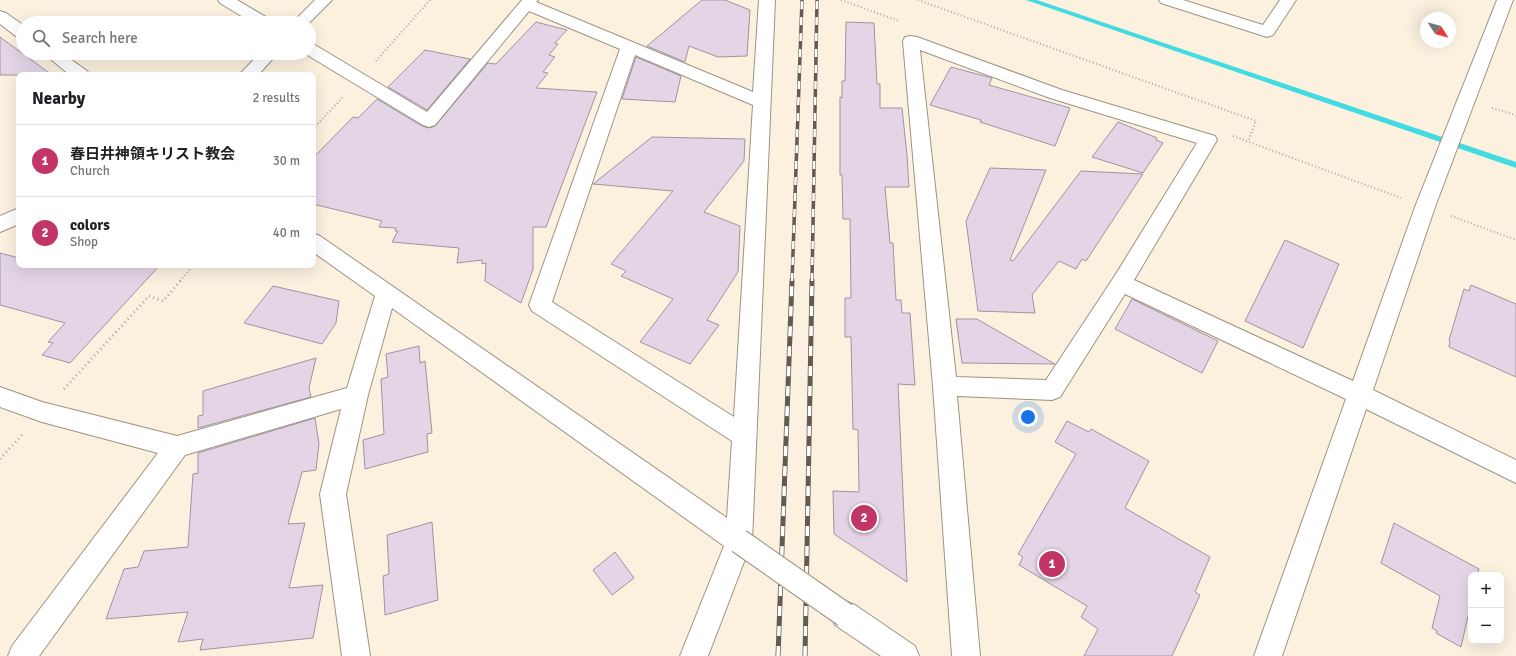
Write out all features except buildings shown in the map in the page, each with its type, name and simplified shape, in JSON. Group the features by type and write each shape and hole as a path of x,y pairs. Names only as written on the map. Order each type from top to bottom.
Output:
{"street":[{"path":"226,0 253,16"},
{"path":"307,16 324,0"},
{"path":"694,656 739,541 761,102 768,0"},
{"path":"1167,0 1267,32 1288,0"},
{"path":"1268,656 1425,207 1505,0"},
{"path":"316,53 429,121 528,2 761,102"},
{"path":"0,16 16,28"},
{"path":"945,386 1052,390 1121,283 1208,140 1056,94 911,41 945,386 966,656"},
{"path":"630,47 540,305 744,436"},
{"path":"61,60 77,72"},
{"path":"251,72 263,60"},
{"path":"316,243 905,656"},
{"path":"1121,283 1360,395 1516,472"},
{"path":"356,656 333,494 356,395 386,293"},
{"path":"0,397 42,412 177,448 356,395"},
{"path":"22,656 177,448"}],"path":[{"path":"918,0 1256,121 1248,141"},
{"path":"0,459 149,296 163,300 191,268"}],"waterway":[{"path":"1030,0 1255,75 1516,165"}],"railway":[{"path":"792,281 802,0"},
{"path":"812,281 817,0"},
{"path":"778,656 792,280"},
{"path":"805,656 812,280"}],"place":[{"name":"colors","path":"864,518"},
{"name":"春日井神領キリスト教会","path":"1052,564"}]}
